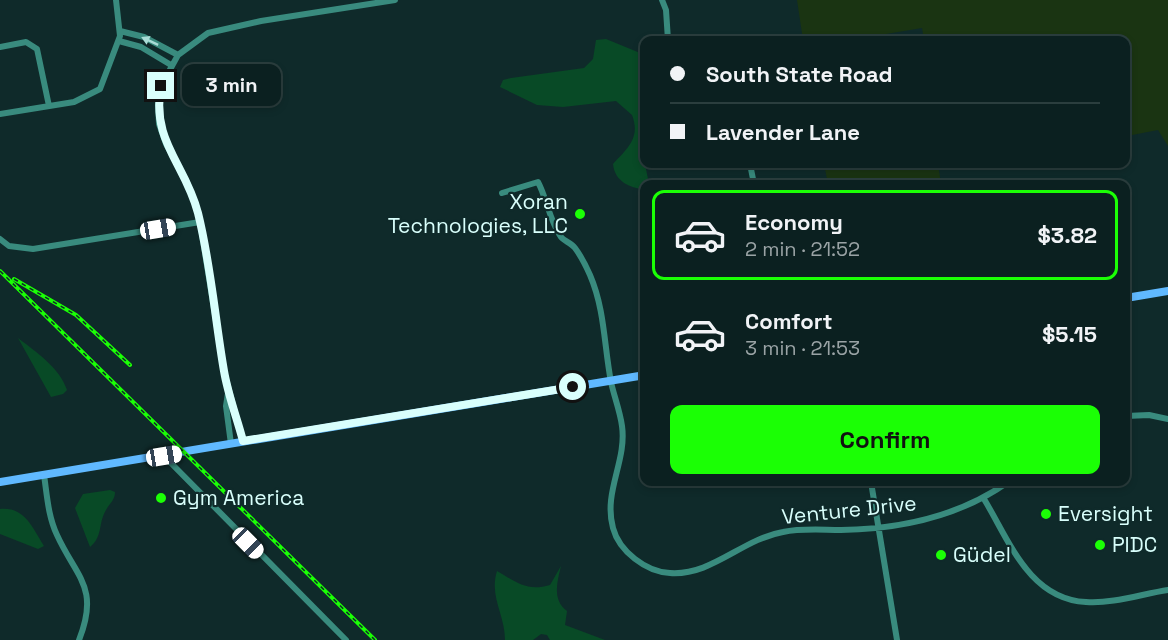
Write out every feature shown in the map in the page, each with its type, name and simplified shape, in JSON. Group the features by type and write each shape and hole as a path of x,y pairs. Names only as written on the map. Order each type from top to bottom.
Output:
{"main road":[{"path":"1130,297 1168,291"},
{"path":"0,482 640,376"}],"street":[{"path":"0,114 87,98 100,89 119,41 116,0"},
{"path":"243,441 228,393 200,222 191,190 166,144 159,124 158,105 161,86 178,55 208,33 252,23 395,0"},
{"path":"662,0 666,10 668,36"},
{"path":"120,31 144,37 178,55"},
{"path":"119,41 141,47 171,65"},
{"path":"0,46 26,42 37,50 49,106"},
{"name":"Venture Drive","path":"502,193 538,182 561,238 568,241 578,253 596,292 606,336 611,380 622,426 622,444 609,496 613,530 622,546 633,558 651,568 668,573 689,573 704,568 749,542 780,532 879,528 945,514 984,499 1002,486"},
{"path":"0,239 9,246 33,249 200,222"},
{"path":"228,393 226,406 231,444"},
{"path":"1130,416 1168,419"},
{"path":"164,456 346,640"},
{"path":"44,475 54,529 78,570 85,592 85,623 79,640"},
{"path":"872,486 897,640"},
{"path":"984,499 1023,566 1050,591 1086,602 1168,590"}],"shaded area":[{"path":"797,0 1168,0 1168,146 1158,130 1130,135 1130,36 923,36 922,28 874,36 802,36"},
{"path":"606,39 640,53 640,168 646,168 648,180 640,180 640,189 624,183 614,170 613,164 631,142 635,130 632,115 616,101 563,107 537,105 500,87 503,80 511,78 584,68 593,59 596,40"},
{"path":"825,168 939,168 940,180 827,180"},
{"path":"18,338 47,361 59,375 67,390 63,394 51,397"},
{"path":"110,490 115,492 114,497 104,515 97,539 90,547 75,508 83,494"},
{"path":"0,509 9,509 22,515 44,546 38,549 0,534"},
{"path":"561,566 557,596 562,607 567,611 565,625 605,640 550,640 547,635 541,634 533,640 505,640 495,589 497,571 522,585 542,587 550,585"}],"railway":[{"path":"0,271 375,640"},
{"path":"14,279 76,315 130,365"}],"place":[{"name":"Xoran Technologies, LLC","path":"580,214"},
{"name":"Gym America","path":"161,498"},
{"name":"Eversight","path":"1046,514"},
{"name":"PIDC","path":"1100,545"},
{"name":"Güdel","path":"941,555"}],"route":[{"path":"161,86 158,105 159,124 166,144 180,166 194,198 199,216 228,393 234,405 243,441 573,387"}]}
